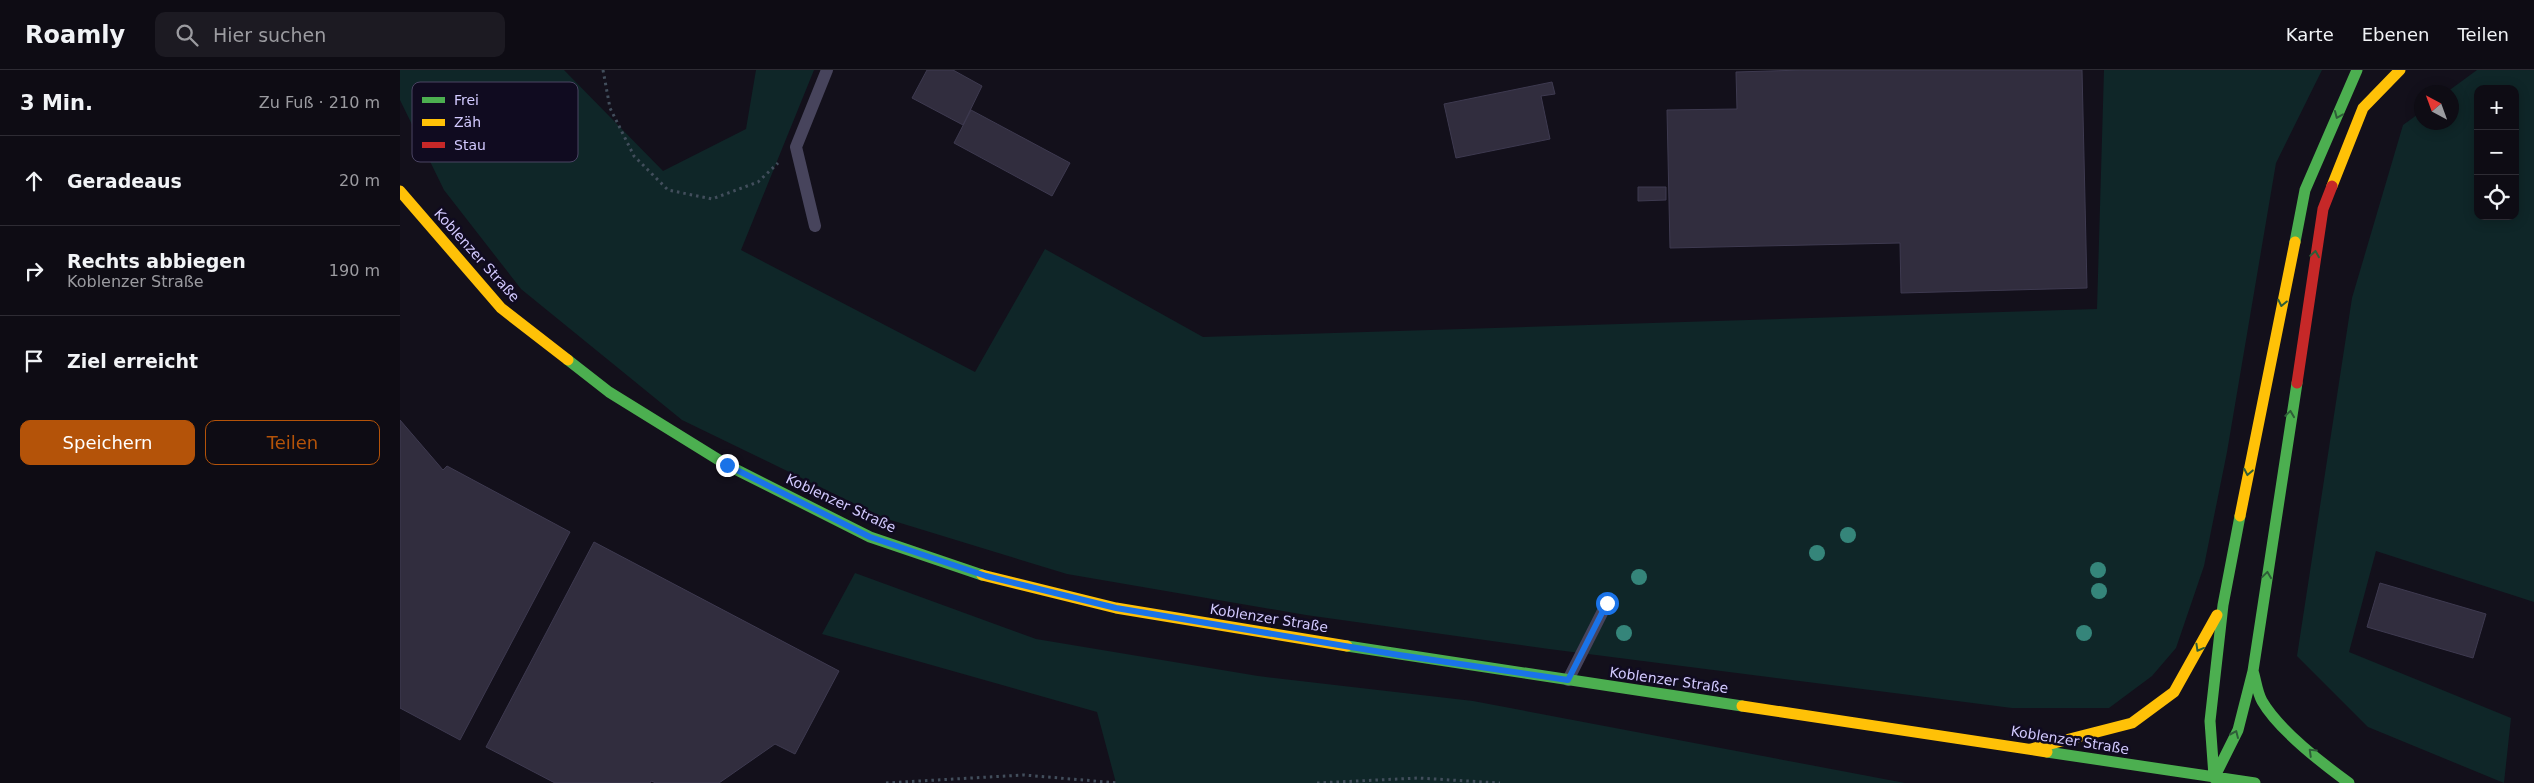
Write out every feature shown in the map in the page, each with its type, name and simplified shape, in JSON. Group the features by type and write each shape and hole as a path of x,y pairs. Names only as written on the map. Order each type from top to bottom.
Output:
{"main road":[{"path":"2214,778 2210,721 2223,605 2305,190 2357,70"},
{"path":"2214,778 2238,730 2253,671 2323,209 2363,108 2400,70"},
{"name":"Koblenzer Straße","path":"400,191 501,308 609,392 727,465 870,537 986,576 1116,608 1399,655 2255,783"},
{"path":"2031,749 2132,723 2174,692 2223,605"},
{"path":"2253,671 2261,700 2273,717 2331,770 2349,783"}],"lane":[{"path":"815,226 796,147 827,70"},
{"path":"1568,680 1607,603"}],"path":[{"path":"602,70 610,108 634,156 668,190 712,199 758,182 796,147"},
{"path":"886,783 1024,776 1118,783"},
{"path":"1317,783 1418,778 1500,783"}],"green space":[{"path":"400,70 564,70 576,82 412,82 412,125 400,100"},
{"path":"756,70 814,70 741,250 975,372 1045,249 1203,337 2097,309 2104,70 2322,70 2276,163 2227,452 2204,566 2176,648 2152,676 2109,708 2012,708 1549,649 1306,615 1067,574 884,518 682,420 521,289 444,190 430,162 578,162 578,84 663,171 746,129"},
{"path":"2477,70 2534,70 2534,602 2376,551 2349,652 2511,718 2504,783 2368,727 2297,656 2352,298 2403,125 2414,117 2414,130 2459,130 2459,85 2457,85"},
{"path":"855,573 1036,639 1258,676 1473,701 1905,783 1116,783 1097,712 822,634"}],"building":[{"path":"927,70 953,70 982,86 963,125 912,98"},
{"path":"1803,70 2082,70 2087,288 1901,293 1900,243 1670,248 1667,110 1737,109 1736,72"},
{"path":"1552,82 1555,94 1541,96 1550,139 1456,158 1444,104"},
{"path":"971,110 1070,163 1052,196 954,143"},
{"path":"1638,187 1666,187 1666,200 1638,201"},
{"path":"400,420 443,470 447,466 570,532 460,740 400,708"},
{"path":"594,542 839,671 795,754 775,744 719,783 656,783 651,781 650,783 555,783 486,747"},
{"path":"2380,583 2486,614 2473,658 2367,627"}],"traffic: fast":[{"path":"2295,242 2305,190 2357,70"},
{"path":"568,360 609,392 727,465 870,537 982,575"},
{"path":"2214,778 2238,730 2253,671 2297,383"},
{"path":"2214,776 2210,721 2223,605 2240,516"},
{"path":"1347,646 1742,706"},
{"path":"2253,671 2262,701 2269,712 2314,756 2349,783"},
{"path":"2047,752 2255,783"}],"traffic: slow":[{"path":"2332,186 2363,108 2400,70"},
{"path":"400,191 501,308 568,360"},
{"path":"2240,516 2295,242"},
{"path":"982,575 1116,608 1347,646"},
{"path":"2031,749 2132,723 2174,692 2217,615"},
{"path":"1742,706 2047,752"}],"traffic: jam":[{"path":"2297,383 2323,209 2332,186"}],"route":[{"path":"727,465 870,537 986,576 1116,608 1399,655 1568,680 1607,603"}]}
